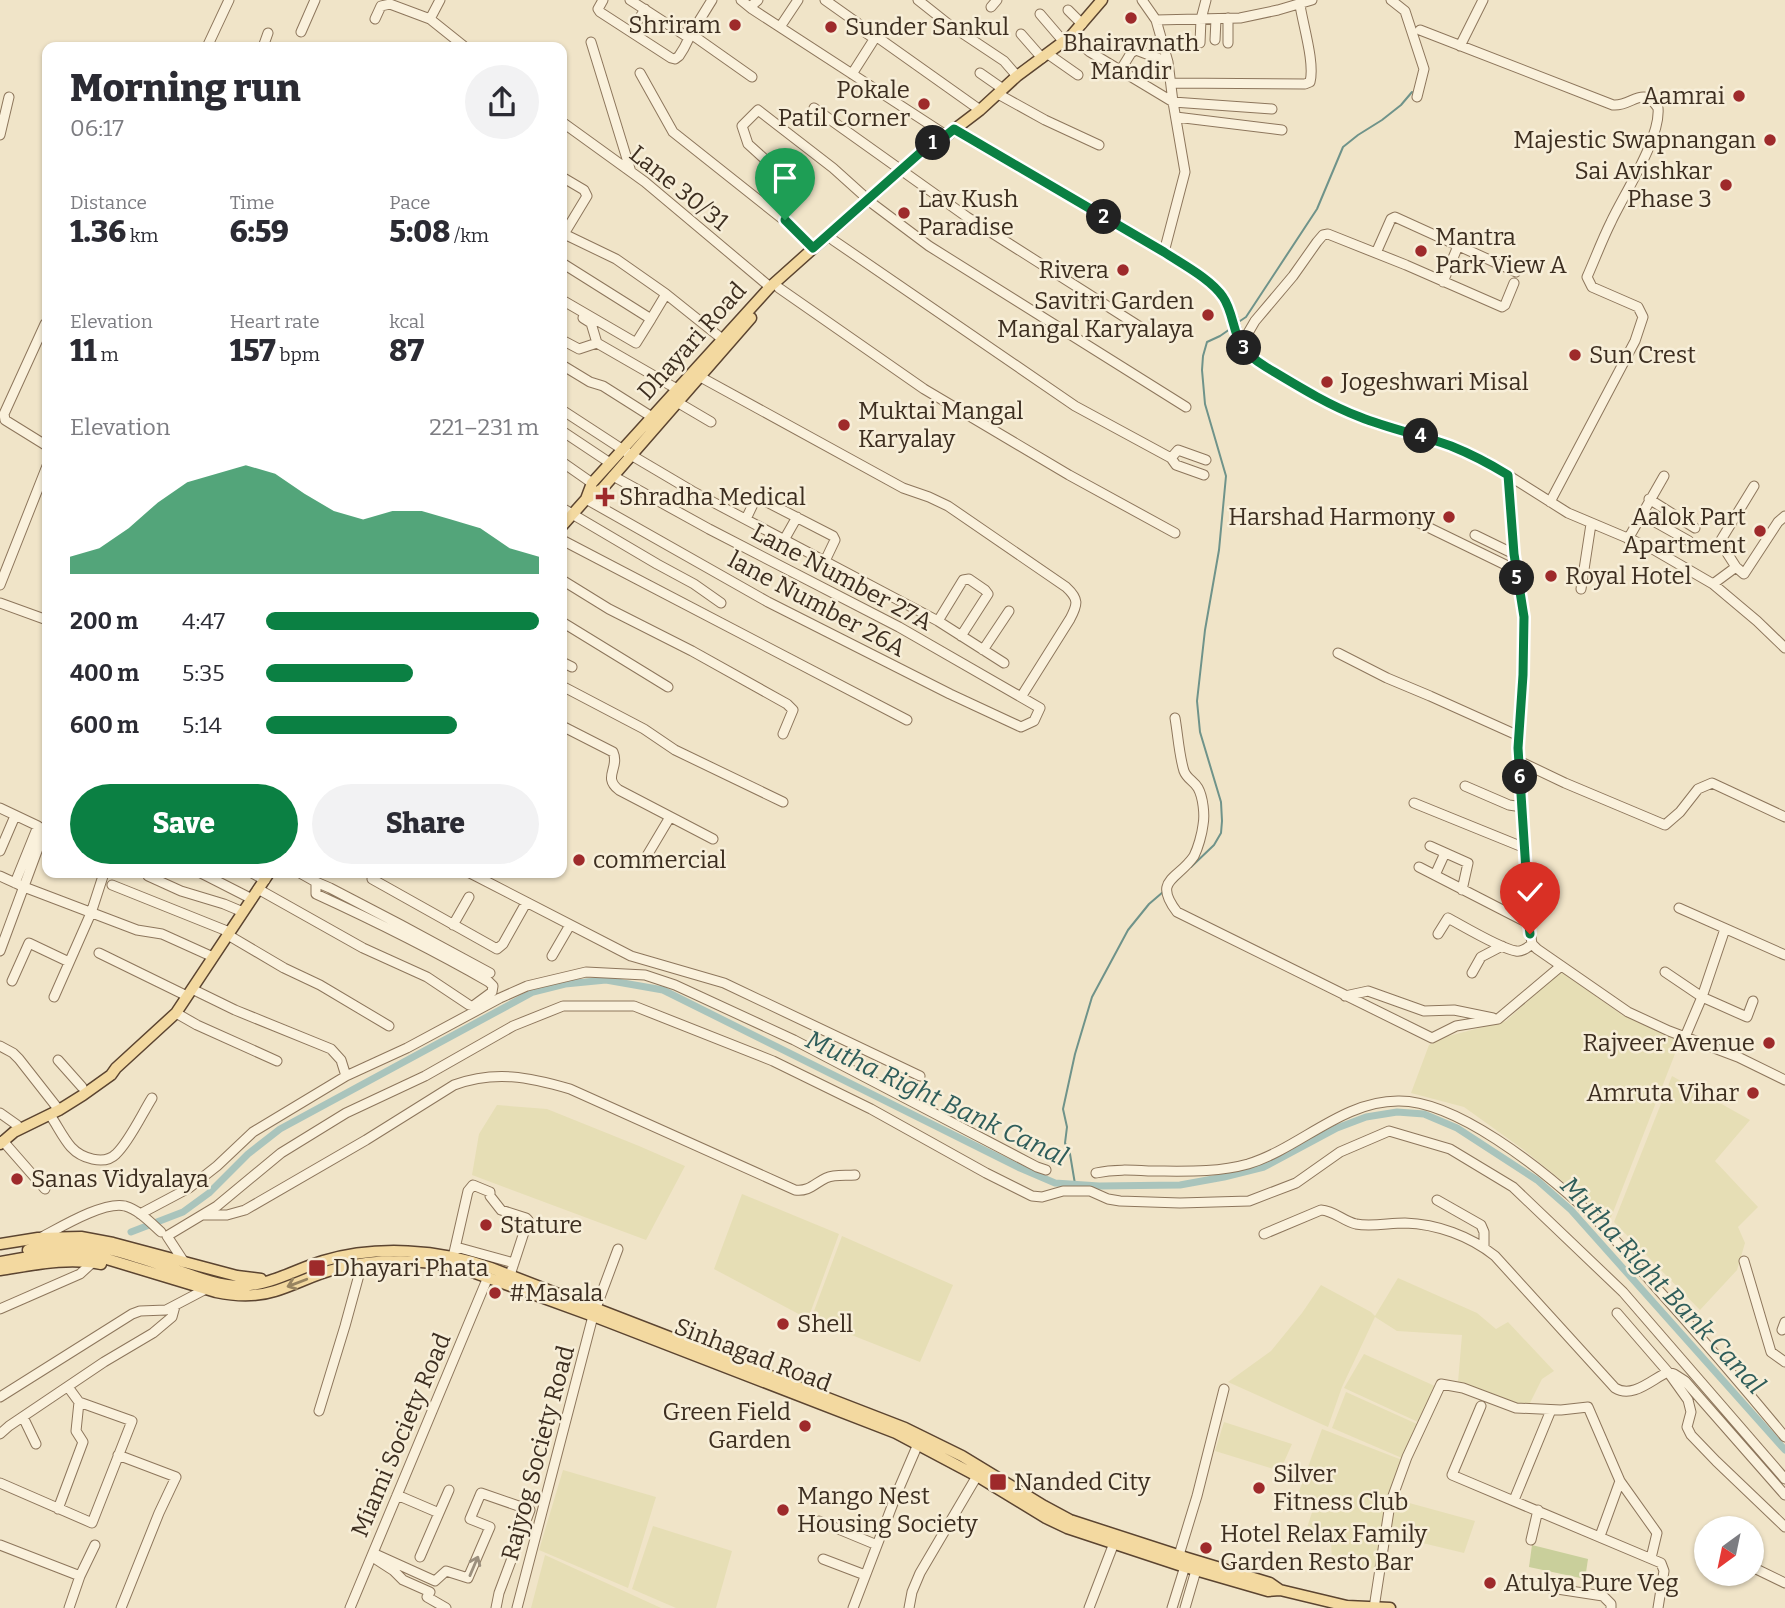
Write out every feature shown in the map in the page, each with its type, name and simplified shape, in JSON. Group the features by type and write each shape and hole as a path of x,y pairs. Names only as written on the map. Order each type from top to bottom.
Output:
{"main road":[{"name":"Dhayari Road","path":"586,499 592,483 610,463 627,452 677,402 696,374 813,248 934,149 946,135 980,110 1017,76 1067,39 1102,0"},
{"name":"Dhayari Road","path":"774,288 833,240 870,202"},
{"name":"Dhayari Road","path":"567,520 586,499 602,489 652,417 677,389 696,374"},
{"path":"1,1141 111,1075 176,1013 261,885"},
{"path":"1,1141 18,1125 55,1110 82,1087 107,1070 116,1068"},
{"path":"0,1255 81,1237 237,1276 278,1278"},
{"path":"0,1244 88,1254 191,1284"},
{"name":"Sinhagad Road","path":"39,1247 75,1245 104,1249 225,1284 244,1286 349,1255 455,1252 595,1312 870,1417 905,1427 962,1456 1026,1501"},
{"path":"0,1262 39,1247"},
{"path":"0,1270 57,1261 93,1262 176,1286 191,1284"},
{"name":"Sinhagad Road","path":"191,1284 236,1295 274,1292 323,1272 362,1264 410,1261 464,1269 595,1312"},
{"name":"Sinhagad Road","path":"870,1417 1069,1524 1114,1543 1270,1583 1280,1590 1328,1602 1347,1606 1390,1608"},
{"name":"Sinhagad Road","path":"1069,1524 1189,1562"}],"street":[{"path":"209,42 229,0"},
{"path":"301,32 315,0"},
{"path":"430,19 440,0"},
{"path":"603,0 598,9 600,12 675,59 712,0"},
{"path":"630,0 752,77"},
{"path":"741,0 946,135 1164,252 1215,288 1224,298 1240,342 1249,354 1264,365 1359,417 1483,460 1591,524 1651,548 1713,584 1785,648"},
{"path":"750,8 758,0"},
{"path":"780,27 797,0"},
{"path":"817,0 873,39 852,74"},
{"path":"825,0 980,110"},
{"path":"918,0 1004,61 1017,76"},
{"path":"1142,0 1156,20 1168,62 1185,172 1164,252"},
{"path":"1200,43 1201,19 1206,0"},
{"path":"1156,20 1255,16 1312,0"},
{"path":"1391,0 1405,12 1424,69 1418,97"},
{"path":"1460,46 1483,0"},
{"path":"375,19 381,6 390,4 430,19 460,42"},
{"path":"1171,83 1310,82 1311,61 1300,5"},
{"path":"631,32 645,9"},
{"path":"1068,10 1082,24"},
{"path":"1040,14 1067,39 1173,102 1272,109"},
{"path":"1215,40 1216,19"},
{"path":"1228,19 1228,43"},
{"path":"1420,30 1613,105 1625,105 1642,96 1652,100 1658,108 1657,121 1645,155 1610,223 1587,277 1592,287 1638,307 1643,317 1635,341 1550,502"},
{"path":"265,42 268,33"},
{"path":"1021,34 1045,56 1078,75"},
{"path":"591,41 631,172"},
{"path":"1120,71 1131,53 1136,50 1168,62"},
{"path":"640,72 673,132 785,220 813,248"},
{"path":"980,73 1001,91 1057,126 1099,145"},
{"path":"0,135 9,97"},
{"path":"814,108 967,217 1145,330"},
{"path":"769,163 748,144 742,127 758,110 833,168 870,202 929,246 1186,407"},
{"path":"1176,117 1282,130"},
{"name":"Lane 30/31","path":"567,126 631,172 774,288 924,389 1069,475 1175,533"},
{"path":"567,180 584,190 587,196 567,228"},
{"path":"1376,253 1394,217 1516,272"},
{"path":"1240,342 1323,235 1331,234 1502,307 1514,282"},
{"path":"567,236 616,259 666,294 725,342"},
{"path":"833,240 1076,406 1171,458 1176,465 1203,475"},
{"path":"1443,282 1458,246"},
{"path":"567,265 651,319"},
{"path":"567,306 636,343 666,294"},
{"path":"567,306 591,323 597,343 677,389"},
{"path":"42,333 4,414 5,420 42,443"},
{"path":"567,343 579,349 597,343"},
{"path":"567,368 590,382 603,386 652,417"},
{"path":"696,374 903,488 948,506 1074,594 1076,608 1021,697"},
{"path":"677,402 711,422"},
{"path":"567,413 692,491 937,621 1004,663"},
{"path":"567,434 610,463"},
{"path":"1171,458 1178,450 1206,460"},
{"path":"567,466 592,483"},
{"path":"1508,475 1514,554 1524,617 1519,761 1528,923 1532,944 1628,1012 1783,1076"},
{"name":"Lane Number 27A","path":"613,476 899,627 1040,708 1034,721"},
{"path":"1628,539 1664,476"},
{"path":"0,585 42,479"},
{"path":"1754,486 1721,540 1736,567 1744,574 1778,522 1785,516"},
{"path":"746,519 755,500 759,498 797,517 835,538 825,561"},
{"name":"lane Number 26A","path":"586,499 768,602 950,694 1021,727 1034,721"},
{"path":"1650,499 1695,528"},
{"path":"567,512 694,584 722,603"},
{"path":"1641,514 1689,541"},
{"path":"1405,516 1516,570"},
{"path":"784,540 797,517"},
{"path":"1581,589 1591,524"},
{"path":"1475,535 1514,554"},
{"path":"567,543 906,720"},
{"path":"1713,584 1736,567"},
{"path":"937,621 963,580 968,579 988,594 961,636"},
{"path":"567,583 609,609 788,704 793,710 783,734"},
{"path":"0,603 42,618"},
{"path":"983,650 1009,611"},
{"path":"567,625 668,687"},
{"path":"1338,653 1387,678 1519,736"},
{"path":"567,664 572,667"},
{"path":"567,689 644,729 675,750 783,802"},
{"path":"1175,718 1184,771 1198,788 1203,805 1203,825 1195,854 1171,878 1167,889 1167,897 1177,912 1432,1038 1456,1026 1498,1019 1561,966"},
{"path":"567,729 613,752 615,761 611,775 614,786 713,839"},
{"path":"1519,761 1665,825 1699,789 1712,783 1785,817"},
{"path":"1465,786 1508,805 1522,807"},
{"path":"1414,803 1525,848"},
{"path":"0,808 38,826 0,951"},
{"path":"0,851 15,816"},
{"path":"645,859 670,817"},
{"path":"19,885 42,835"},
{"path":"1430,846 1468,863 1462,890"},
{"path":"1435,875 1445,853"},
{"path":"1419,867 1528,923"},
{"path":"0,876 136,930 162,934 214,957"},
{"path":"54,997 91,913 102,878"},
{"path":"152,878 181,891 243,912"},
{"path":"226,878 261,885 363,948 427,977 469,1005 473,1006 492,992 489,982 459,965 316,894 316,883"},
{"path":"308,878 490,973"},
{"path":"479,878 631,956 724,983 920,1076"},
{"path":"372,879 499,949 526,903"},
{"path":"112,885 226,931 228,935 284,968 320,985 389,1026"},
{"path":"453,925 469,897"},
{"path":"1679,908 1785,955"},
{"path":"1438,934 1448,918 1502,946 1520,951 1532,944"},
{"path":"552,956 570,925"},
{"path":"1685,1037 1725,929"},
{"path":"12,981 29,943 69,962"},
{"path":"1472,973 1481,957 1502,946"},
{"path":"99,953 190,993 331,1049 341,1060 346,1076"},
{"path":"140,1214 189,1188 253,1132 346,1076 527,986 586,972 645,975 687,990 794,1040 1046,1170"},
{"path":"1665,972 1711,1002 1747,1017 1753,1001"},
{"path":"1345,996 1368,991 1424,1012 1454,1010 1498,1019"},
{"path":"164,1234 217,1206 281,1153 346,1113 425,1076 513,1026 563,1006 634,1006 772,1061 880,1114 1032,1196 1041,1197 1063,1191 1090,1191 1120,1201 1249,1201 1296,1183 1340,1152 1390,1131 1450,1149 1513,1187 1623,1292 1785,1479"},
{"path":"176,1013 277,1061"},
{"path":"0,1046 19,1059 55,1110 71,1147 79,1154 95,1159 115,1155 152,1098"},
{"path":"58,1059 82,1087"},
{"path":"202,1215 237,1214 245,1210 454,1085 483,1078 514,1076 537,1079 570,1089 795,1190 808,1189 832,1176 855,1175"},
{"path":"1096,1173 1116,1170 1214,1171 1249,1164 1362,1107 1401,1100 1427,1105 1470,1122 1526,1160 1584,1207 1725,1365 1785,1437"},
{"path":"0,1113 18,1125"},
{"path":"1,1141 45,1189"},
{"path":"510,1275 514,1263 528,1220 501,1210 492,1200 490,1192 473,1185 468,1191 455,1252 514,1263"},
{"path":"1437,1200 1481,1225 1484,1247"},
{"path":"39,1247 102,1208 123,1206 140,1214 164,1234 184,1262"},
{"path":"1264,1234 1321,1210 1358,1224 1408,1223 1440,1228 1484,1247 1495,1256 1615,1388 1625,1392 1649,1385 1668,1372"},
{"name":"Rajyog Society Road","path":"517,1608 595,1312 618,1249"},
{"path":"1744,1261 1771,1352 1785,1362"},
{"path":"0,1310 80,1273 93,1262"},
{"path":"319,1411 362,1264"},
{"name":"Miami Society Road","path":"350,1608 488,1276"},
{"path":"0,1396 132,1314 166,1310 206,1289"},
{"path":"0,1434 104,1362 153,1334 172,1317 179,1304"},
{"path":"1617,1313 1668,1372 1689,1403 1691,1412 1687,1427 1690,1435 1785,1527"},
{"path":"1668,1372 1685,1381 1785,1494"},
{"path":"1374,1608 1390,1504 1407,1457 1441,1384 1463,1388 1516,1408 1561,1410 1588,1407 1620,1481 1657,1533 1651,1558"},
{"path":"0,1483 92,1523 132,1421 79,1402 68,1387"},
{"path":"1185,1608 1197,1496 1224,1389"},
{"path":"58,1509 83,1443 76,1431 79,1402"},
{"path":"1481,1406 1452,1475 1661,1563 1664,1571 1658,1608"},
{"path":"1514,1500 1551,1410"},
{"path":"23,1417 36,1444"},
{"path":"853,1608 918,1444"},
{"path":"118,1455 176,1477 121,1608"},
{"path":"909,1608 920,1573 977,1476"},
{"path":"1600,1536 1620,1481"},
{"path":"420,1557 449,1490"},
{"path":"372,1555 435,1581 446,1571 468,1578 490,1527 470,1519 481,1493 530,1510 496,1608"},
{"path":"397,1495 439,1513"},
{"path":"1531,1540 1538,1510"},
{"path":"819,1521 877,1545"},
{"path":"1089,1608 1114,1543"},
{"path":"0,1545 80,1576"},
{"path":"69,1608 95,1545"},
{"path":"372,1555 402,1578 430,1592 427,1597 446,1608"},
{"path":"822,1559 865,1575"},
{"path":"1172,1608 1189,1562"},
{"path":"402,1578 406,1568"},
{"path":"1764,1573 1785,1583"},
{"path":"1524,1584 1603,1597 1611,1604 1611,1608"}],"shaded area":[{"path":"1561,971 1622,1015 1680,1041 1610,1220 1524,1150 1464,1107 1411,1093 1429,1045 1445,1037 1506,1021"},
{"path":"1672,1076 1750,1120 1715,1161 1758,1207 1738,1227 1745,1243 1737,1270 1700,1310 1614,1222"},
{"path":"497,1105 547,1109 685,1166 646,1240 472,1175 479,1134"},
{"path":"742,1194 839,1234 808,1319 714,1269"},
{"path":"842,1236 953,1285 920,1362 811,1319"},
{"path":"1398,1278 1477,1313 1496,1329 1508,1322 1554,1371 1542,1379 1530,1403 1517,1404 1458,1382 1462,1335 1397,1331 1375,1317 1342,1387 1328,1427 1228,1382 1271,1351 1321,1285 1375,1316"},
{"path":"1364,1354 1437,1387 1418,1422 1344,1388"},
{"path":"1346,1392 1417,1424 1402,1458 1332,1428"},
{"path":"1224,1422 1292,1444 1280,1471 1215,1451"},
{"path":"1322,1429 1402,1460 1378,1569 1332,1566 1331,1537 1306,1531 1315,1503 1297,1497"},
{"path":"563,1470 656,1497 628,1588 539,1550"},
{"path":"1391,1498 1475,1521 1464,1553 1385,1534"},
{"path":"653,1526 732,1551 716,1608 676,1608 632,1589"},
{"path":"545,1555 661,1608 531,1608"}],"green space":[{"path":"1532,1545 1588,1559 1585,1579 1529,1567"}],"waterway":[{"path":"1237,323 1246,317 1317,209 1343,147 1401,105 1412,92"},
{"path":"1191,867 1214,845 1221,833 1222,821 1221,802 1200,732 1197,701 1205,630 1219,550 1226,476 1205,404 1203,356 1207,342 1233,327"},
{"path":"1173,884 1184,873"},
{"path":"1075,1184 1070,1154 1065,1143 1067,1127 1063,1109 1075,1054 1092,997 1128,930 1149,904 1163,892"},
{"name":"Mutha Right Bank Canal","path":"131,1232 183,1212 209,1193 248,1154 280,1129 533,992 565,984 606,980 663,990 1055,1183 1099,1186 1180,1185 1224,1177 1264,1167 1337,1128 1366,1117 1397,1112 1424,1114 1457,1128 1537,1180 1571,1210 1785,1450"}],"place":[{"name":"Bhairavnath Mandir","path":"1131,18"},
{"name":"Shriram","path":"735,25"},
{"name":"Sunder Sankul","path":"831,27"},
{"name":"Aamrai","path":"1739,96"},
{"name":"Pokale Patil Corner","path":"924,104"},
{"name":"Majestic Swapnangan","path":"1770,140"},
{"name":"Sai Avishkar Phase 3","path":"1726,185"},
{"name":"Lav Kush Paradise","path":"904,213"},
{"name":"Mantra Park View A","path":"1421,251"},
{"name":"Rivera","path":"1123,270"},
{"name":"Savitri Garden Mangal Karyalaya","path":"1208,315"},
{"name":"Sun Crest","path":"1575,355"},
{"name":"Jogeshwari Misal","path":"1327,382"},
{"name":"Muktai Mangal Karyalay","path":"844,425"},
{"name":"Shradha Medical","path":"605,497"},
{"name":"Harshad Harmony","path":"1449,517"},
{"name":"Aalok Part Apartment","path":"1760,531"},
{"name":"Royal Hotel","path":"1551,576"},
{"name":"commercial","path":"579,860"},
{"name":"Rajveer Avenue","path":"1769,1043"},
{"name":"Amruta Vihar","path":"1753,1093"},
{"name":"Sanas Vidyalaya","path":"17,1179"},
{"name":"Stature","path":"486,1225"},
{"name":"Dhayari Phata","path":"317,1268"},
{"name":"#Masala","path":"495,1293"},
{"name":"Shell","path":"783,1324"},
{"name":"Green Field Garden","path":"805,1426"},
{"name":"Nanded City","path":"998,1482"},
{"name":"Silver Fitness Club","path":"1259,1488"},
{"name":"Mango Nest Housing Society","path":"783,1510"},
{"name":"Hotel Relax Family Garden Resto Bar","path":"1206,1548"},
{"name":"Atulya Pure Veg","path":"1490,1583"}],"route":[{"path":"785,220 813,248 930,144 938,142 954,129 1196,273 1224,298 1241,345 1264,365 1359,417 1449,446 1483,460 1508,475 1514,554 1524,617 1518,748 1530,934"}]}
